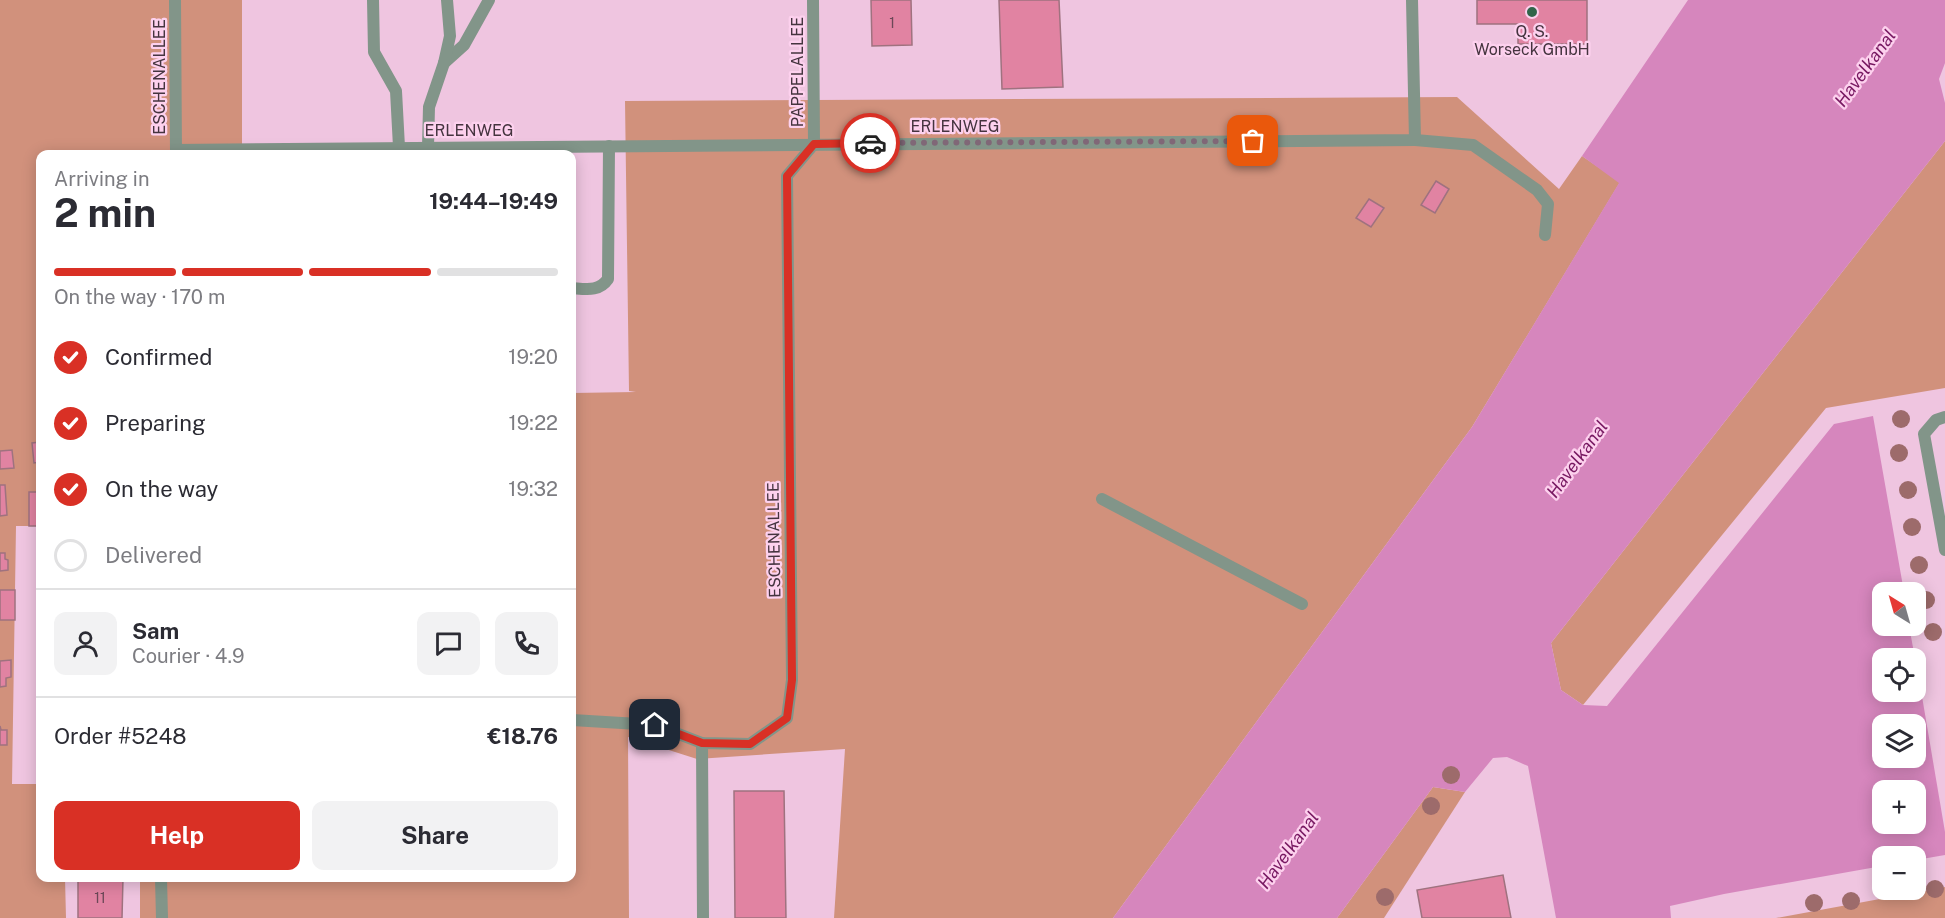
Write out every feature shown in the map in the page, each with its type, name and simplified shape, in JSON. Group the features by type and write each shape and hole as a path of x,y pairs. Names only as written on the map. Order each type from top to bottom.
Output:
{"street":[{"name":"ESCHENALLEE","path":"175,0 176,150"},
{"path":"374,0 374,52 396,91 399,147"},
{"path":"428,147 429,107 444,63 450,36 447,0"},
{"path":"444,63 464,45 489,0"},
{"name":"PAPPELALLEE","path":"813,0 814,144"},
{"path":"1412,0 1415,140"},
{"name":"ERLENWEG","path":"337,150 399,147 1415,140 1473,145 1537,190 1548,204 1545,235"},
{"name":"ESCHENALLEE","path":"576,720 655,725 702,743 750,744 787,718 792,680 787,176 814,144"},
{"path":"576,288 595,289 603,286 608,279 609,146"},
{"path":"1945,417 1936,420 1924,434 1945,550"},
{"path":"1102,499 1302,604"},
{"path":"702,743 703,918"},
{"path":"161,882 162,918"}],"shaded area":[{"path":"0,0 242,0 242,150 36,150 36,526 16,526 12,784 36,784 36,882 65,882 66,918 0,918"},
{"path":"1457,97 1559,189 1582,156 1620,182 1472,427 1113,918 834,918 845,749 697,759 628,737 629,918 140,918 140,882 576,882 576,393 636,392 629,391 625,101"},
{"path":"1945,141 1945,388 1826,408 1583,705 1561,690 1551,643"},
{"path":"1433,787 1465,792 1384,918 1337,918"},
{"path":"1945,887 1945,918 1776,918 1874,900 1926,900 1926,890"}],"water":[{"name":"Havelkanal","path":"1688,0 1945,0 1945,63 1939,79 1945,103 1945,141 1551,643 1561,690 1583,705 1607,706 1834,424 1873,416 1902,582 1872,582 1872,636 1911,636 1913,648 1872,648 1872,702 1923,702 1925,714 1872,714 1872,768 1926,768 1926,720 1945,832 1945,855 1926,858 1926,846 1872,846 1872,868 1670,906 1671,918 1556,918 1528,766 1507,757 1493,758 1465,792 1433,787 1337,918 1113,918 1472,427 1619,183 1582,156"}],"building":[{"path":"871,0 911,0 912,45 872,46"},
{"path":"999,0 1059,0 1063,87 1002,89"},
{"name":"Q. S. Worseck GmbH","path":"1477,0 1587,0 1587,44 1518,44 1518,24 1477,24"},
{"path":"1436,181 1449,189 1435,213 1421,205"},
{"path":"1369,199 1384,208 1371,227 1356,218"},
{"path":"36,442 36,463 34,463 32,443"},
{"path":"12,450 14,468 0,469 0,451"},
{"path":"0,485 5,485 7,515 0,516"},
{"path":"29,492 36,492 36,526 29,526"},
{"path":"0,553 5,553 8,570 0,571"},
{"path":"0,590 15,590 15,620 0,620"},
{"path":"11,660 11,677 6,678 6,686 0,687 0,661"},
{"path":"0,726 1,730 7,730 7,745 0,745"},
{"path":"734,791 784,791 786,918 735,918"},
{"path":"1503,875 1511,918 1422,918 1417,890"},
{"path":"78,882 123,882 122,918 78,918"}],"way so far":[{"path":"870,143 1253,141"}],"place":[{"name":"Q. S. Worseck GmbH","path":"1532,12"}],"route":[{"path":"655,725 702,743 750,744 787,718 792,680 787,176 814,144 870,143"}]}
